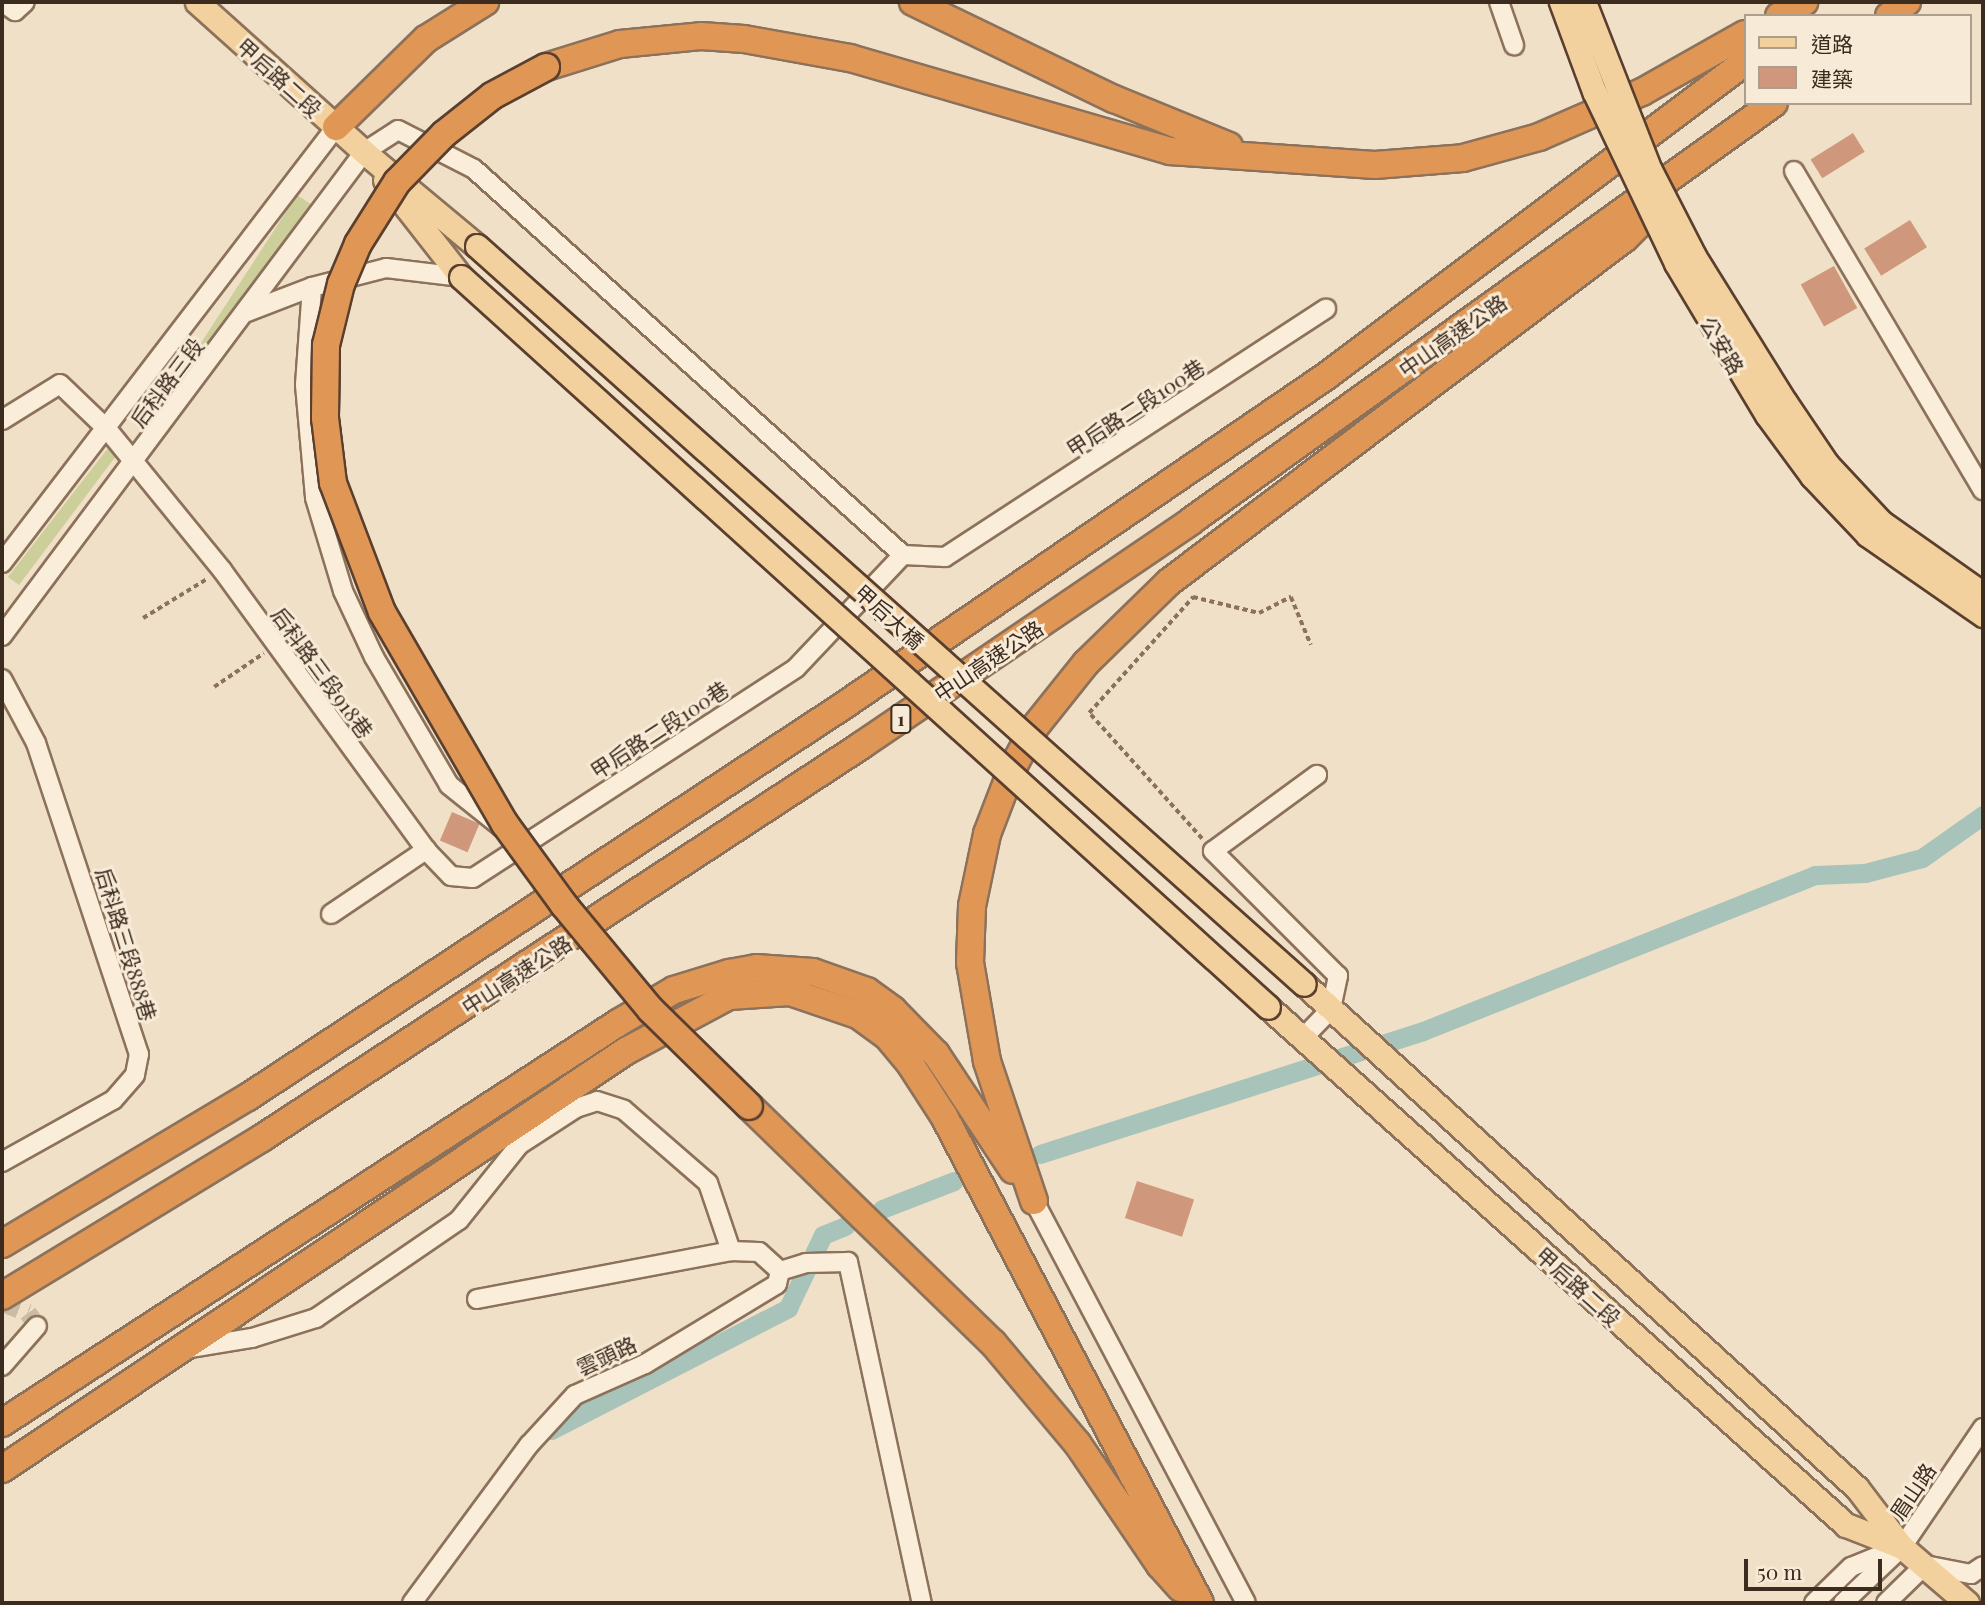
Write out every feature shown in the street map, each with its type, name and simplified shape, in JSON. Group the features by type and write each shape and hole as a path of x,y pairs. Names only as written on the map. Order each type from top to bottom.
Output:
{"highway":[{"path":"336,127 426,39 485,2"},
{"path":"913,2 1126,105 1260,158"},
{"path":"1783,14 1804,2"},
{"path":"1807,14 1822,2"},
{"path":"1892,14 1907,2"},
{"path":"1198,1603 1160,1565 1077,1443 993,1343 651,1010 564,905 505,824 382,612 333,483 325,418 326,345 341,284 358,243 397,182 444,134 492,96 546,67 620,44 668,37 776,43 850,58 1132,143 1260,158 1375,165 1463,158 1539,137 1642,92 1744,35"},
{"name":"中山高速公路","path":"2,1244 248,1097 844,706 1325,377 1744,63"},
{"name":"中山高速公路","path":"2,1296 262,1138 851,753 1191,521 1710,152 1771,105"},
{"path":"1034,1201 987,1061 971,963 972,906 987,834 1012,769 1034,728 1086,663 1169,583 1625,238 1710,152"},
{"path":"2,1423 618,1023 674,990 729,973 756,968 813,972 848,982 893,1010 936,1054 1034,1201"},
{"path":"2,1469 626,1051 698,1009 755,992 790,992 826,1001 887,1035 944,1116 1198,1603"}],"main road":[{"name":"甲后路二段","path":"197,2 364,152 477,246"},
{"name":"公安路","path":"1561,2 1594,91 1669,251 1767,415 1812,477 1868,535 1983,615"},
{"name":"公安路","path":"1584,2 1624,109 1694,256 1827,464 1881,522 1983,593"},
{"name":"甲后路二段","path":"364,152 461,277"},
{"name":"甲后大橋","path":"477,246 1304,984"},
{"name":"甲后大橋","path":"461,277 1268,1007"},
{"name":"甲后路二段","path":"1304,984 1857,1488 1902,1547 1967,1603"},
{"name":"甲后路二段","path":"1268,1007 1846,1525 1902,1547"}],"street":[{"path":"2,2 15,11 25,2"},
{"path":"1499,2 1514,45"},
{"name":"后科路三段","path":"2,563 336,127"},
{"path":"364,152 398,130 474,169 903,555"},
{"name":"后科路三段","path":"2,636 136,461 364,152"},
{"path":"1794,171 1983,490"},
{"path":"247,312 312,287 386,268 461,277"},
{"path":"312,287 305,384 315,498 343,591 374,657 449,785 524,843"},
{"name":"甲后路二段100巷","path":"524,843 796,668 903,555 946,557 1326,309"},
{"name":"后科路三段918巷","path":"2,420 60,384 107,429 136,461 222,570 274,646 426,850 451,876 473,878 524,843"},
{"name":"后科路三段888巷","path":"2,679 36,743 139,1054 135,1075 113,1100 2,1162"},
{"path":"1303,1038 1331,1009 1338,976 1213,851 1317,775"},
{"path":"331,914 426,850"},
{"path":"178,1350 252,1338 316,1318 458,1220 519,1145 576,1108 597,1101 624,1110 709,1183 731,1251"},
{"path":"1034,1201 1246,1603"},
{"path":"477,1299 731,1251 759,1252 780,1271 806,1263 848,1262 922,1603"},
{"name":"雲頭路","path":"412,1603 529,1445 575,1395 645,1364 777,1284 780,1271"},
{"path":"2,1366 37,1326"},
{"name":"眉山路","path":"1843,1603 1902,1547 1983,1429"},
{"path":"1814,1603 1851,1567 1902,1547"},
{"path":"1886,1603 1925,1565 1971,1574 1983,1566"}],"path":[{"path":"143,618 222,570"},
{"path":"1213,851 1089,713 1193,597 1259,613 1291,597 1311,645"},
{"path":"214,687 274,646"}],"green space":[{"path":"297,195 311,204 187,396 172,387"},
{"path":"108,448 116,456 19,585 8,577"}],"building":[{"path":"1853,133 1865,152 1822,178 1811,159"},
{"path":"1910,220 1927,247 1881,276 1864,249"},
{"path":"1834,266 1857,308 1824,326 1801,284"},
{"path":"452,812 480,824 468,852 440,841"},
{"path":"1137,1181 1194,1200 1182,1237 1125,1218"}],"waterway":[{"path":"1040,1154 1423,1031 1815,875 1865,873 1922,858 1983,815"},
{"path":"882,1209 954,1181"},
{"path":"551,1430 788,1308 823,1235 845,1226"}],"tunnel":[{"path":"2,1303 28,1313 37,1326"}]}
